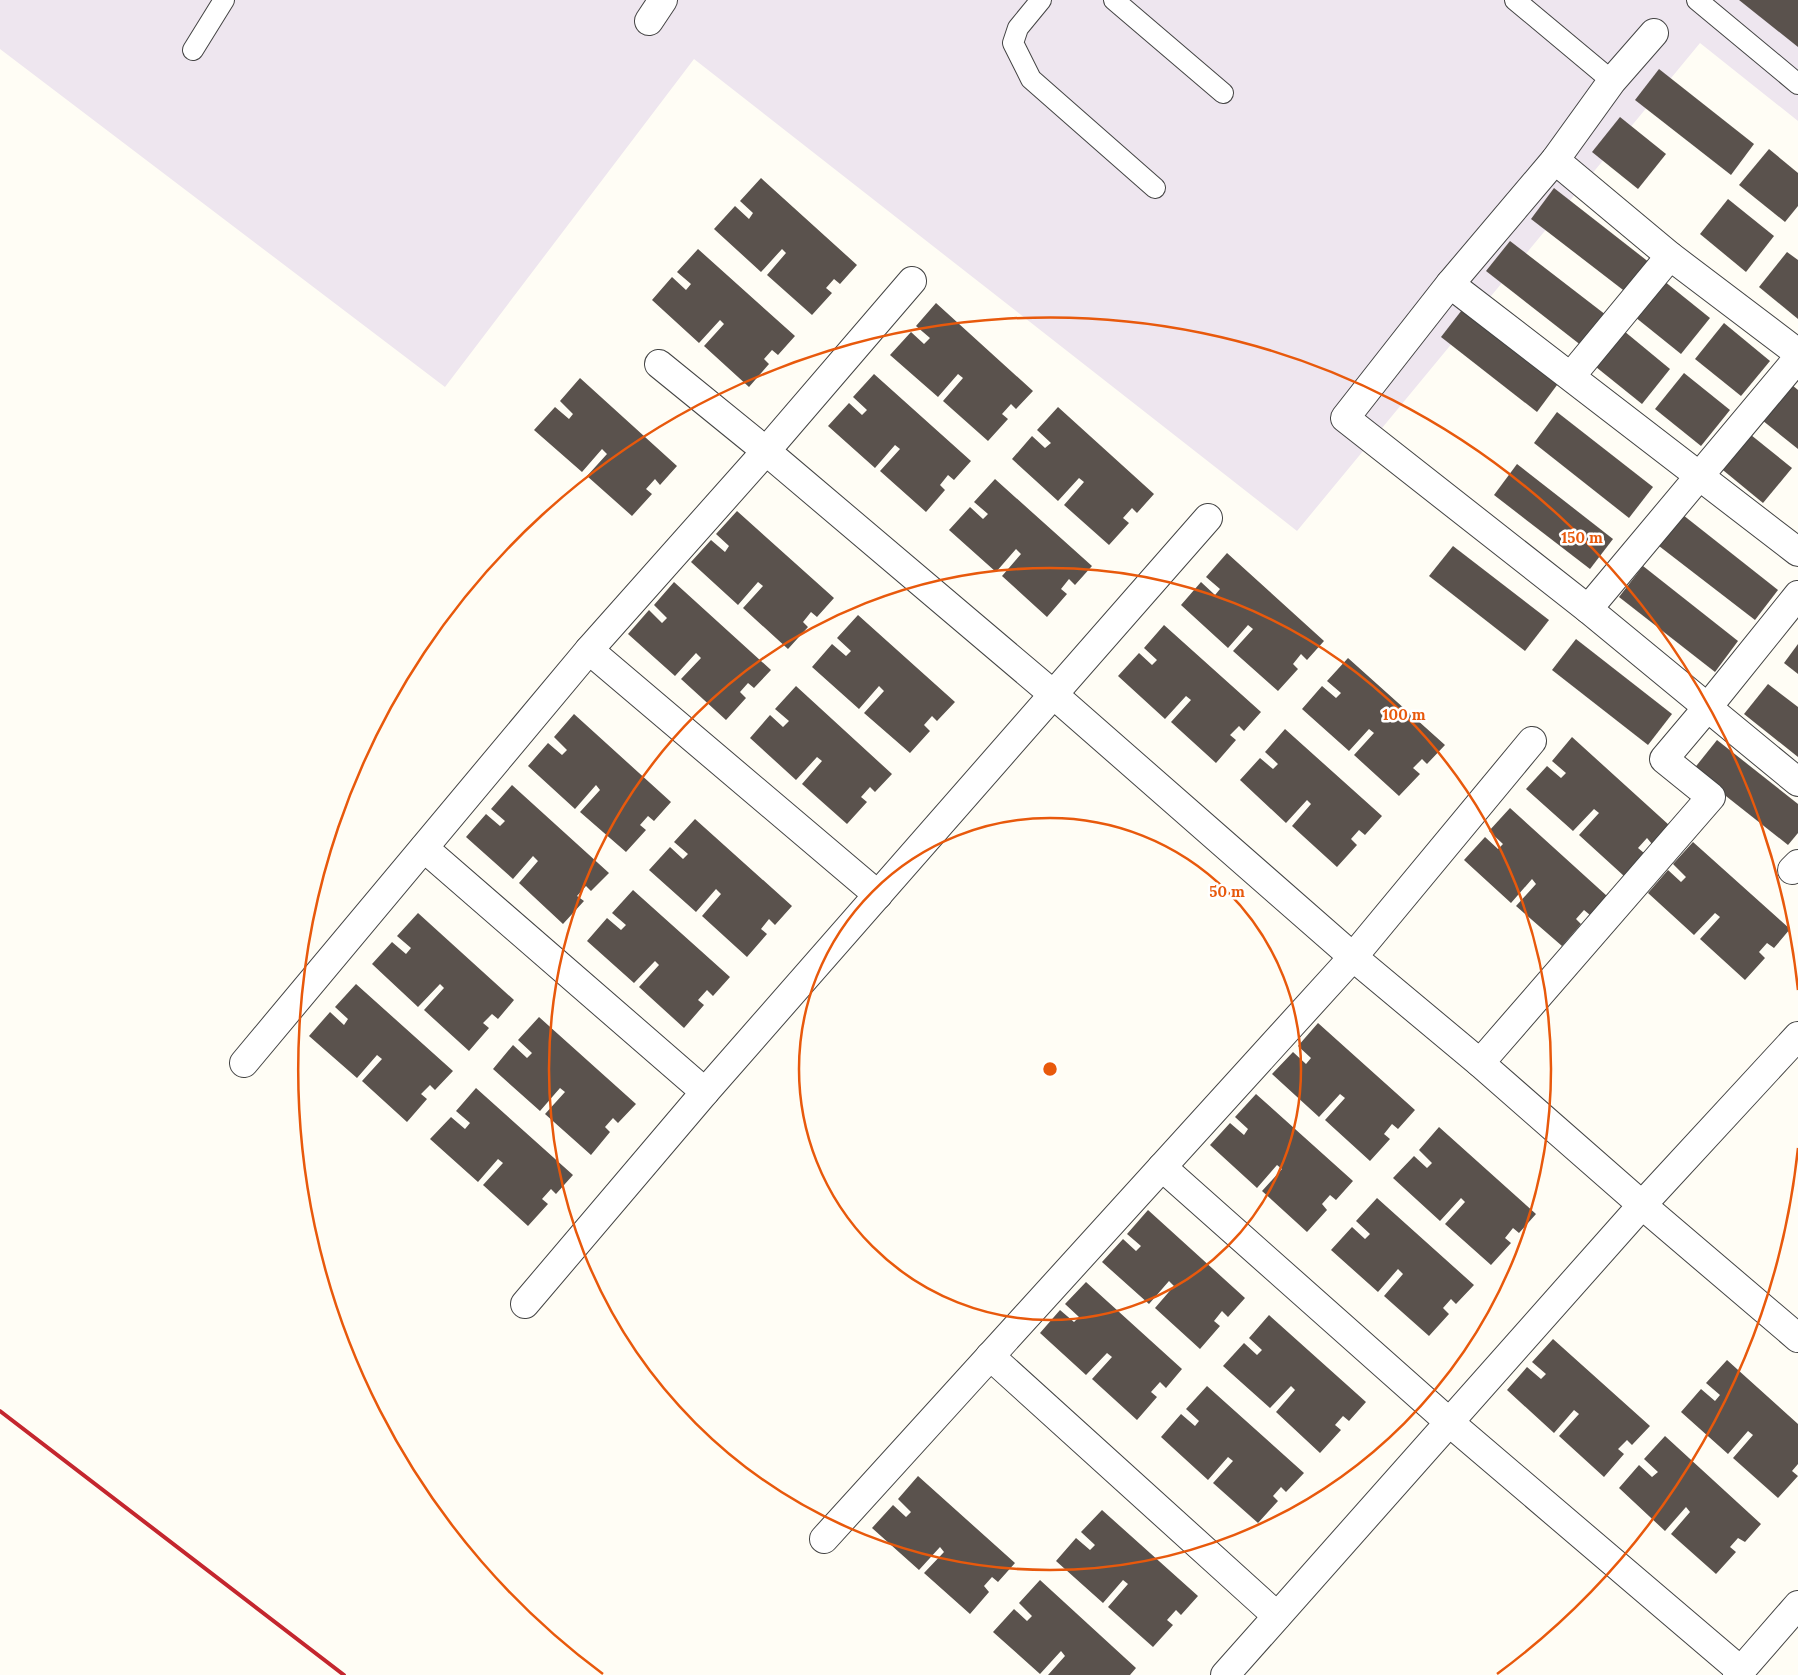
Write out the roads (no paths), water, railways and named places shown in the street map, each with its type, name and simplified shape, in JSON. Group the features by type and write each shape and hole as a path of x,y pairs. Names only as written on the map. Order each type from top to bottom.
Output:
{"street":[{"path":"1654,33 1612,81 1555,160 1450,284 1345,418 1588,609 1798,782"},
{"path":"1555,160 1670,256 1798,353"},
{"path":"1571,376 1670,256"},
{"path":"244,1063 590,650 766,451 912,281"},
{"path":"1450,284 1798,552"},
{"path":"1588,609 1798,358"},
{"path":"659,364 766,451 1054,695 1352,956 1480,1063 1798,1338"},
{"path":"525,1304 705,1092 1208,518"},
{"path":"1480,1063 1711,797 1664,759 1798,594"},
{"path":"590,650 878,895"},
{"path":"824,1539 1352,956 1532,741"},
{"path":"424,848 705,1092"},
{"path":"1225,1675 1642,1204 1798,1036"},
{"path":"1162,1167 1449,1422 1739,1673 1798,1606"},
{"path":"990,1356 1277,1616"}],"lane":[{"path":"193,50 224,0"},
{"path":"1041,0 1018,28 1013,43 1031,79 1155,188"},
{"path":"1114,0 1224,93"},
{"path":"1515,0 1612,81"},
{"path":"1697,0 1798,84"}],"railway":[{"path":"0,1411 344,1675"}]}
